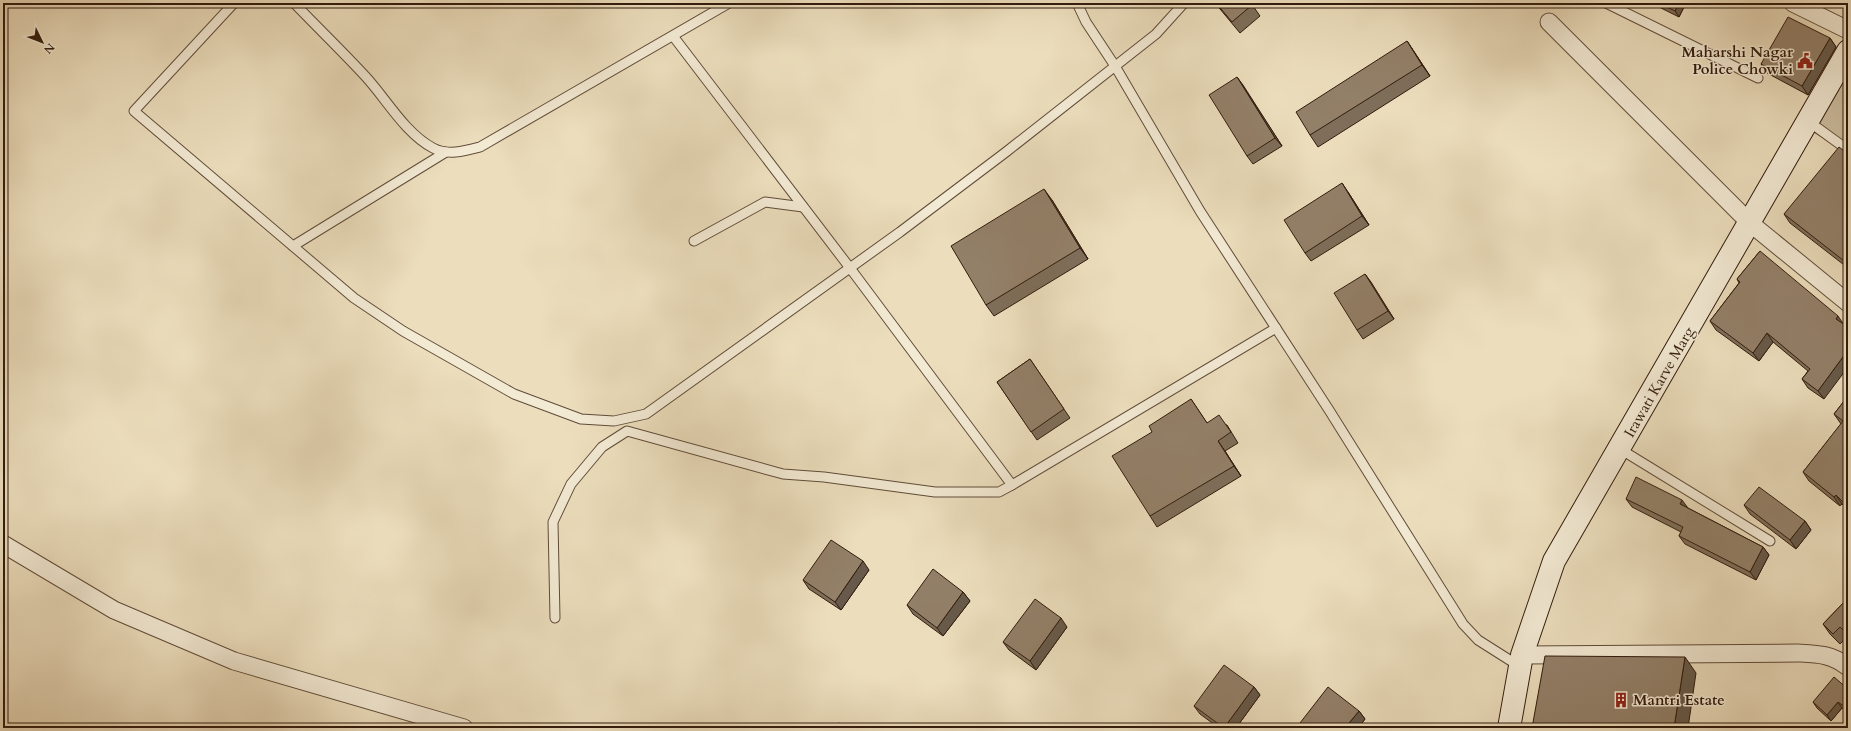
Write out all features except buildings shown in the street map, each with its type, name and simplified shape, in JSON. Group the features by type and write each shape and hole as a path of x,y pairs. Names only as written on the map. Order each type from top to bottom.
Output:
{"main road":[{"name":"Irawati Karve Marg","path":"1509,728 1521,661 1554,561 1620,449 1848,51"}],"street":[{"path":"1793,3 1848,30"},
{"path":"1549,22 1750,223 1848,303"},
{"path":"3,544 114,610 234,661 464,728"},
{"path":"1521,661 1798,653 1822,654 1846,663"}],"lane":[{"path":"234,3 134,111 354,298 403,332 514,394 581,420 614,421 646,414 850,268 1006,152 1156,34 1184,3"},
{"path":"294,3 367,78 414,134 433,148 446,152 463,151 480,147 729,3"},
{"path":"1077,3 1086,22 1115,66 1200,210 1463,624 1478,640 1521,661"},
{"path":"1606,3 1758,78"},
{"path":"673,36 850,268 1012,485"},
{"path":"1808,121 1848,150"},
{"path":"293,246 446,152"},
{"path":"694,241 765,202 803,207"},
{"path":"556,618 553,522 571,484 602,447 627,431 783,474 824,477 935,492 999,492 1276,328"},
{"path":"1620,449 1770,541"}],"shaded area":[{"path":"1848,65 1848,154 1809,129"}],"place":[{"name":"Maharshi Nagar Police Chowki","path":"1805,61"},
{"name":"Mantri Estate","path":"1621,700"}]}
